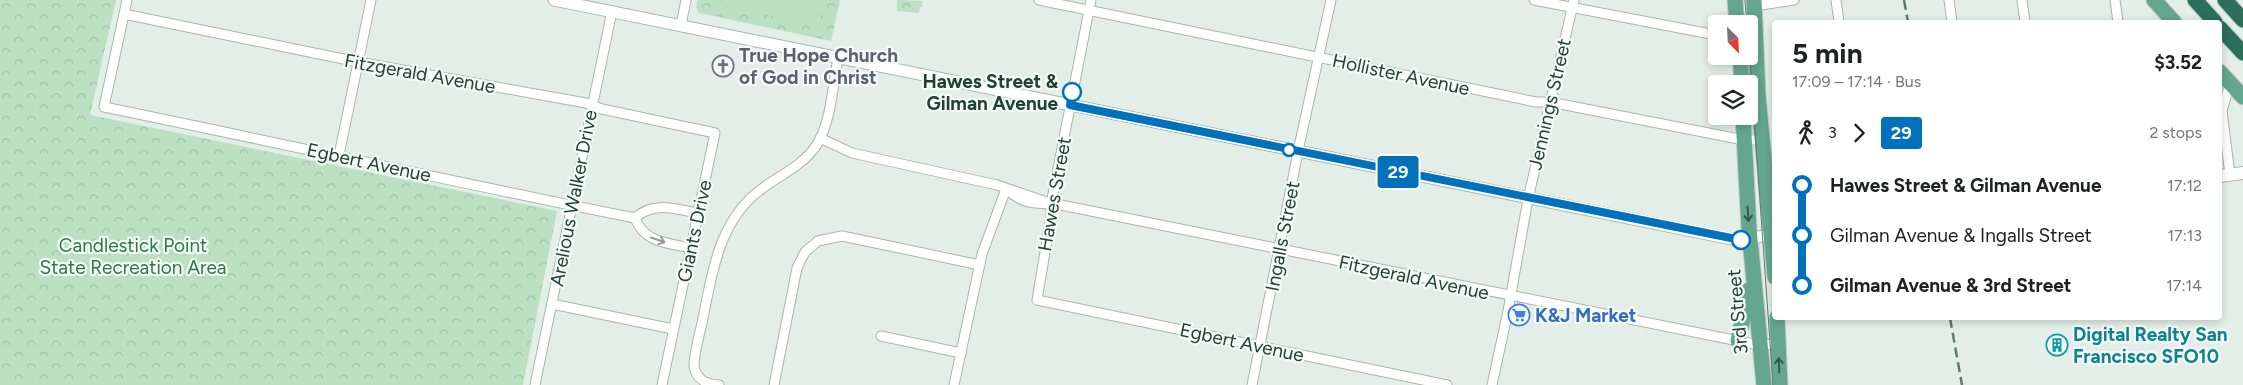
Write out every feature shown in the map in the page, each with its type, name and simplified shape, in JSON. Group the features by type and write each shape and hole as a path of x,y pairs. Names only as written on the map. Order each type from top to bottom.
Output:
{"highway":[{"path":"2195,0 2213,20"},
{"path":"2225,0 2243,20"},
{"path":"2222,30 2243,53"}],"main road":[{"path":"1735,0 1736,15"},
{"path":"2154,0 2172,20"},
{"path":"1755,65 1772,224"},
{"path":"2225,77 2243,97"},
{"name":"3rd Street","path":"1743,125 1750,239 1764,385"},
{"path":"1738,341 1753,271"},
{"name":"3rd Street","path":"1777,320 1780,385"}],"street":[{"path":"124,14 127,0"},
{"path":"339,155 371,0"},
{"path":"554,0 1298,152 1741,240 1772,234"},
{"path":"681,25 686,0"},
{"name":"Hollister Avenue","path":"1039,0 1536,102 1550,102 1744,140 1764,140"},
{"name":"Hawes Street","path":"1036,300 1051,216 1051,204 1091,0"},
{"name":"Ingalls Street","path":"1252,385 1317,57 1331,0"},
{"path":"1534,0 1573,4 1708,33"},
{"path":"1754,3 1794,0"},
{"path":"1836,0 1839,20"},
{"path":"1949,0 1952,20"},
{"path":"2022,0 2025,20"},
{"path":"2115,0 2118,20"},
{"name":"Jennings Street","path":"1492,385 1511,296 1528,198 1573,4"},
{"name":"Arelious Walker Drive","path":"535,385 612,11"},
{"name":"Fitzgerald Avenue","path":"124,14 358,62 592,105 602,109 715,133"},
{"name":"Egbert Avenue","path":"124,14 104,107 635,218"},
{"path":"719,385 712,385 701,380 694,367 713,268 720,243 732,220 751,197 804,160 820,138 827,118 838,58"},
{"path":"2225,77 2222,111 2231,174"},
{"name":"Giants Drive","path":"662,385 715,133"},
{"name":"Fitzgerald Avenue","path":"820,138 852,153 996,184 1006,189 1035,196 1051,204 1759,346 1778,344"},
{"path":"954,385 984,249 1006,189"},
{"path":"691,248 655,241 643,234 635,218 651,208 664,206 697,213"},
{"path":"774,385 797,268 804,252 818,241 842,236 980,265"},
{"name":"Egbert Avenue","path":"1036,300 1447,385"},
{"path":"552,304 673,330"},
{"path":"881,336 961,353"}],"green space":[{"name":"Candlestick Point State Recreation Area","path":"0,0 116,0 90,115 557,211 523,385 0,385"},
{"path":"698,0 840,0 831,41 699,13 696,7"},
{"path":"706,0 824,0 819,22 814,25 705,2"},
{"path":"897,0 923,1 919,13 897,11"}],"tram line":[{"path":"1745,0 1746,15"},
{"path":"1750,65 1773,385"}],"railway":[{"path":"1904,0 1908,20"},
{"path":"1950,320 1962,385"}],"bus line":[{"name":"29","path":"1072,92 1070,105 1539,201 1741,240"}],"place":[{"name":"True Hope Church of God in Christ","path":"723,66"},
{"name":"Hawes Street & Gilman Avenue","path":"1072,92"},
{"name":"K&J Market","path":"1519,315"},
{"name":"Digital Realty San Francisco SFO10","path":"2057,345"}]}
